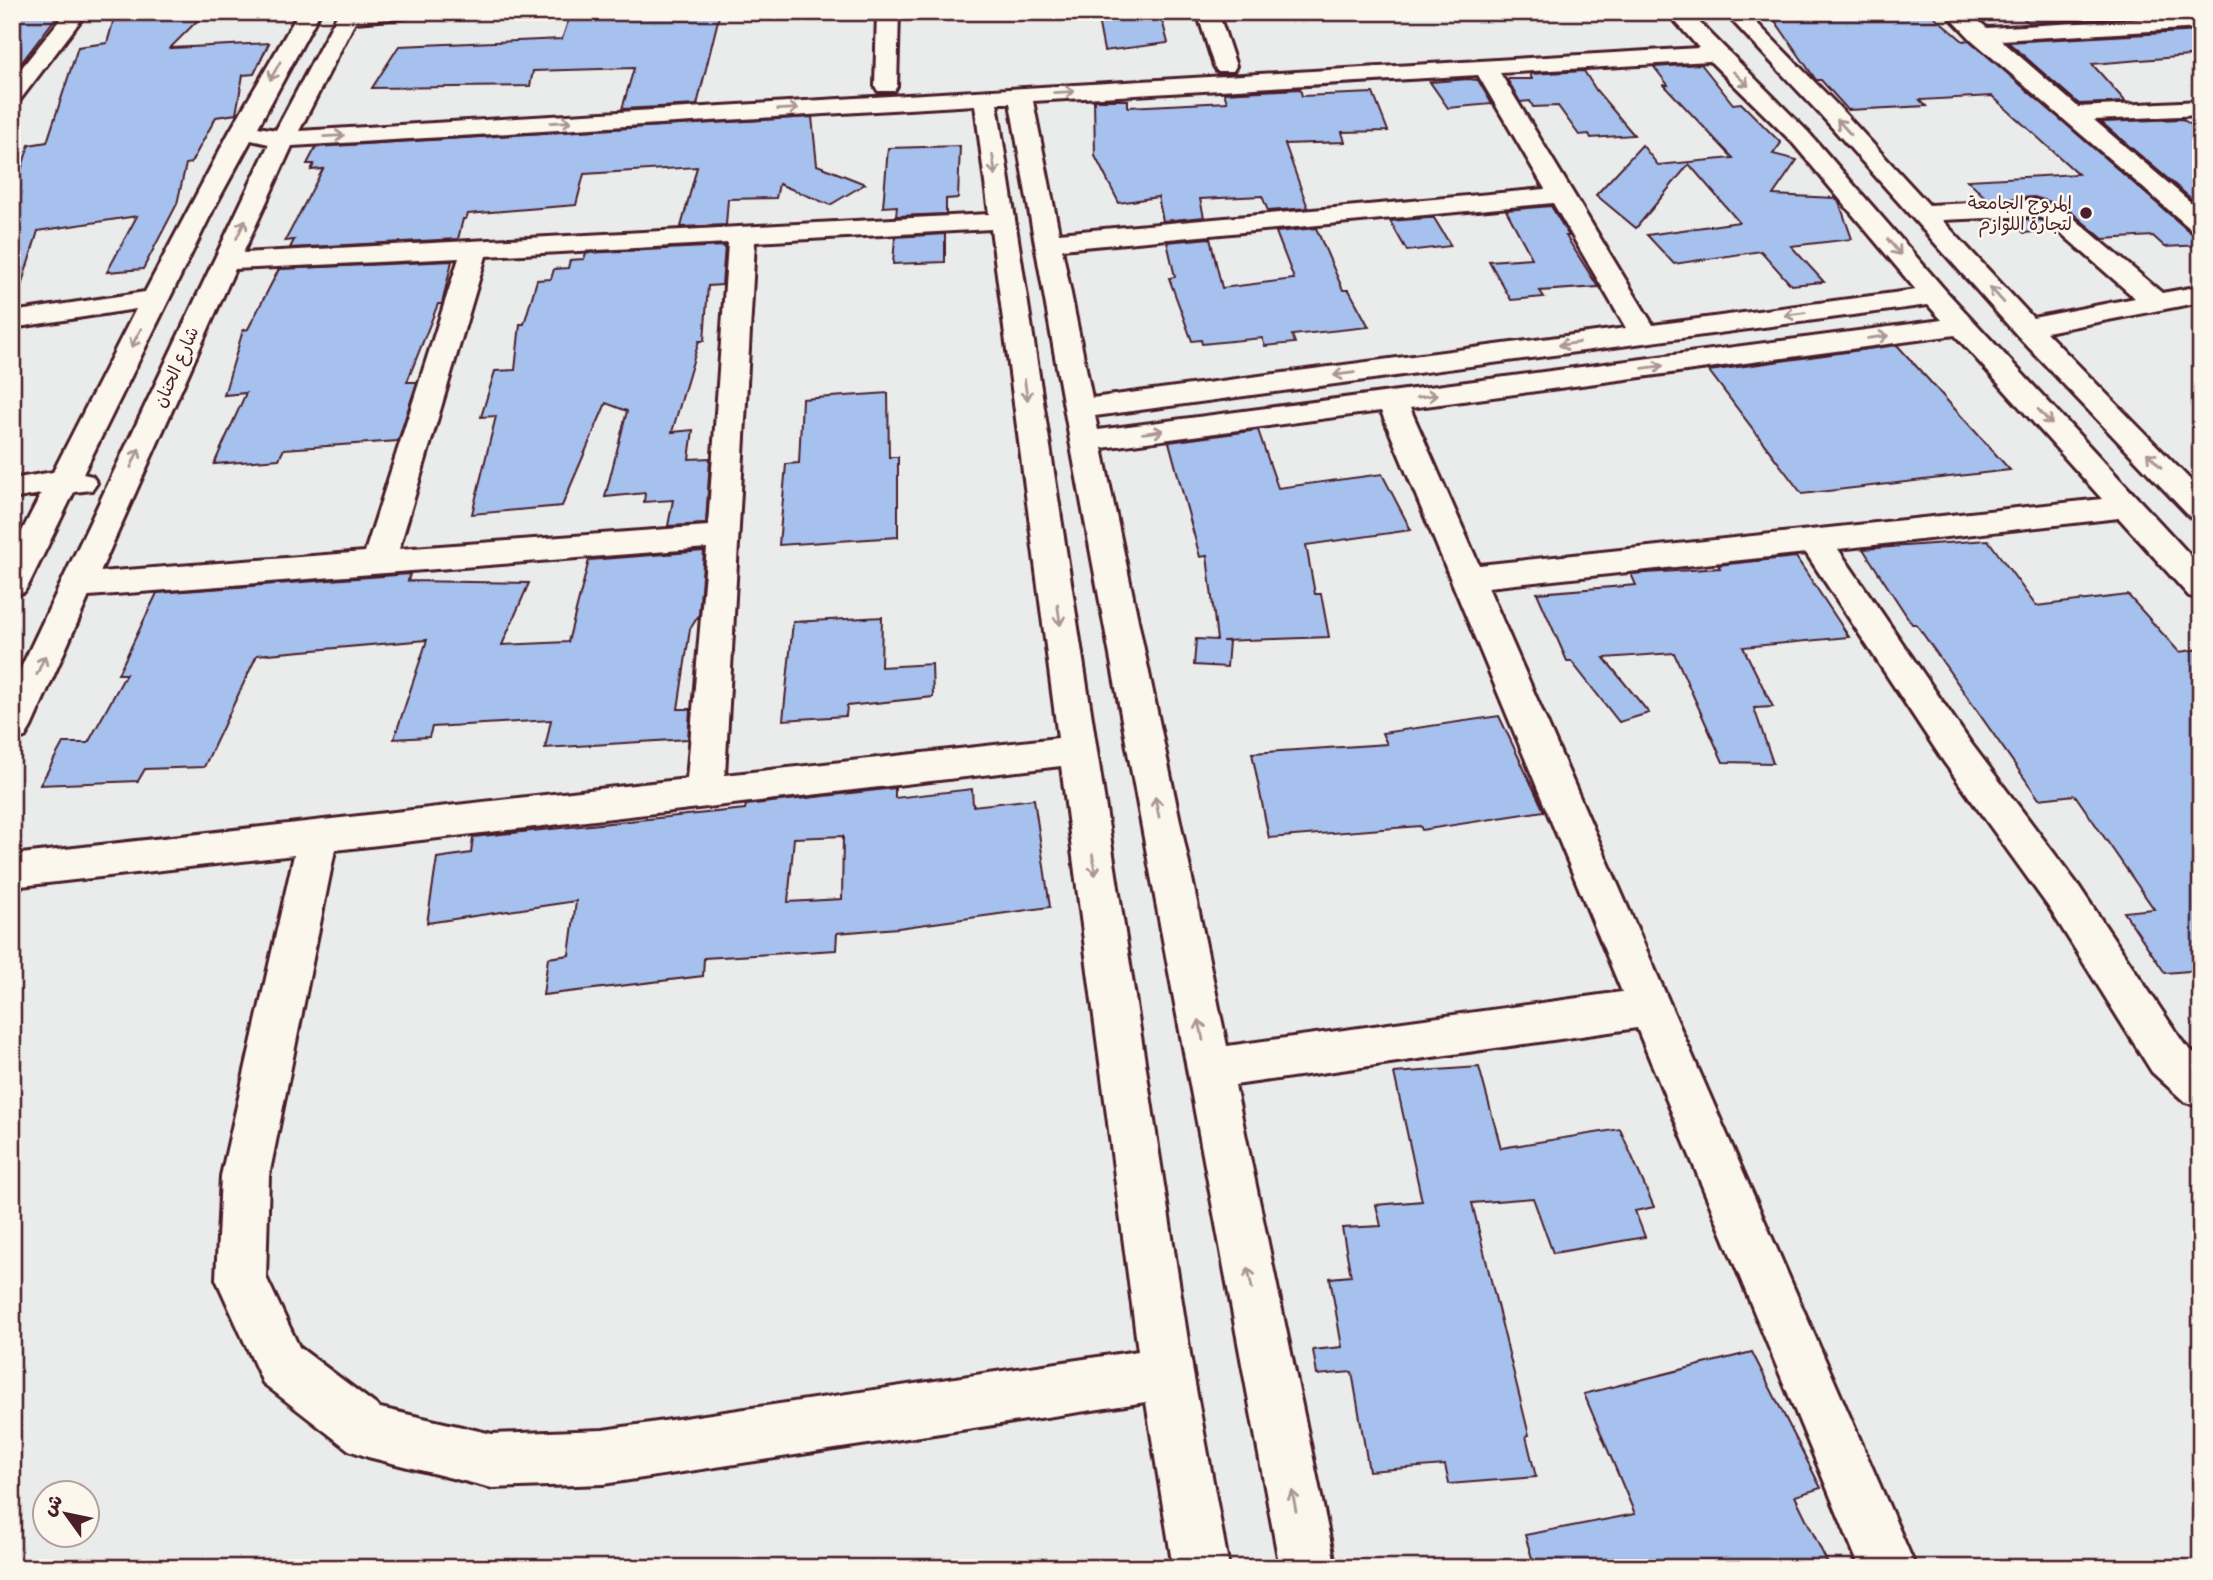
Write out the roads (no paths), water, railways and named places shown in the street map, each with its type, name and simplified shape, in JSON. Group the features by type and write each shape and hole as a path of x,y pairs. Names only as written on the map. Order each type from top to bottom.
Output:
{"street":[{"path":"12,95 77,12"},
{"path":"12,584 62,480 242,131 310,12"},
{"path":"350,14 403,12"},
{"path":"886,86 888,12"},
{"path":"1207,12 1225,66"},
{"path":"1677,12 1800,137 1935,296 2201,588"},
{"path":"1734,12 1828,109 2026,328 2201,510"},
{"path":"1955,12 2201,225"},
{"name":"شارع الحنان","path":"12,727 225,262 289,128 350,14"},
{"path":"1980,35 2201,23"},
{"path":"242,131 886,86 1225,66 1708,46"},
{"path":"289,128 1003,96 1485,68 1708,46"},
{"path":"1485,68 1644,334"},
{"path":"1003,96 1002,220 1167,1373 1201,1568"},
{"path":"1003,96 1048,242 1208,1069 1308,1568"},
{"path":"2071,114 2201,108"},
{"path":"1048,242 1561,195"},
{"path":"1922,213 2034,208 2054,214 2157,303"},
{"path":"225,262 1002,220"},
{"path":"705,793 742,234"},
{"path":"378,563 475,248"},
{"path":"2026,328 2201,294"},
{"path":"1082,425 1644,334 1935,296"},
{"path":"12,320 157,298"},
{"path":"1082,425 1392,401 1963,326"},
{"path":"1392,401 1888,1568"},
{"path":"12,489 62,480 121,488"},
{"path":"12,524 44,519 121,488"},
{"path":"1467,578 2127,507"},
{"path":"77,585 724,536"},
{"path":"1815,541 1957,752 2064,897 2168,1058 2201,1087"},
{"path":"12,872 1078,750"},
{"path":"318,837 245,1176 242,1279 281,1366 368,1431 492,1461 603,1457 1167,1373"},
{"path":"1208,1069 1650,1007"}],"place":[{"name":"المروج الجامعة لتجارة اللوازم","path":"2086,213"}]}
